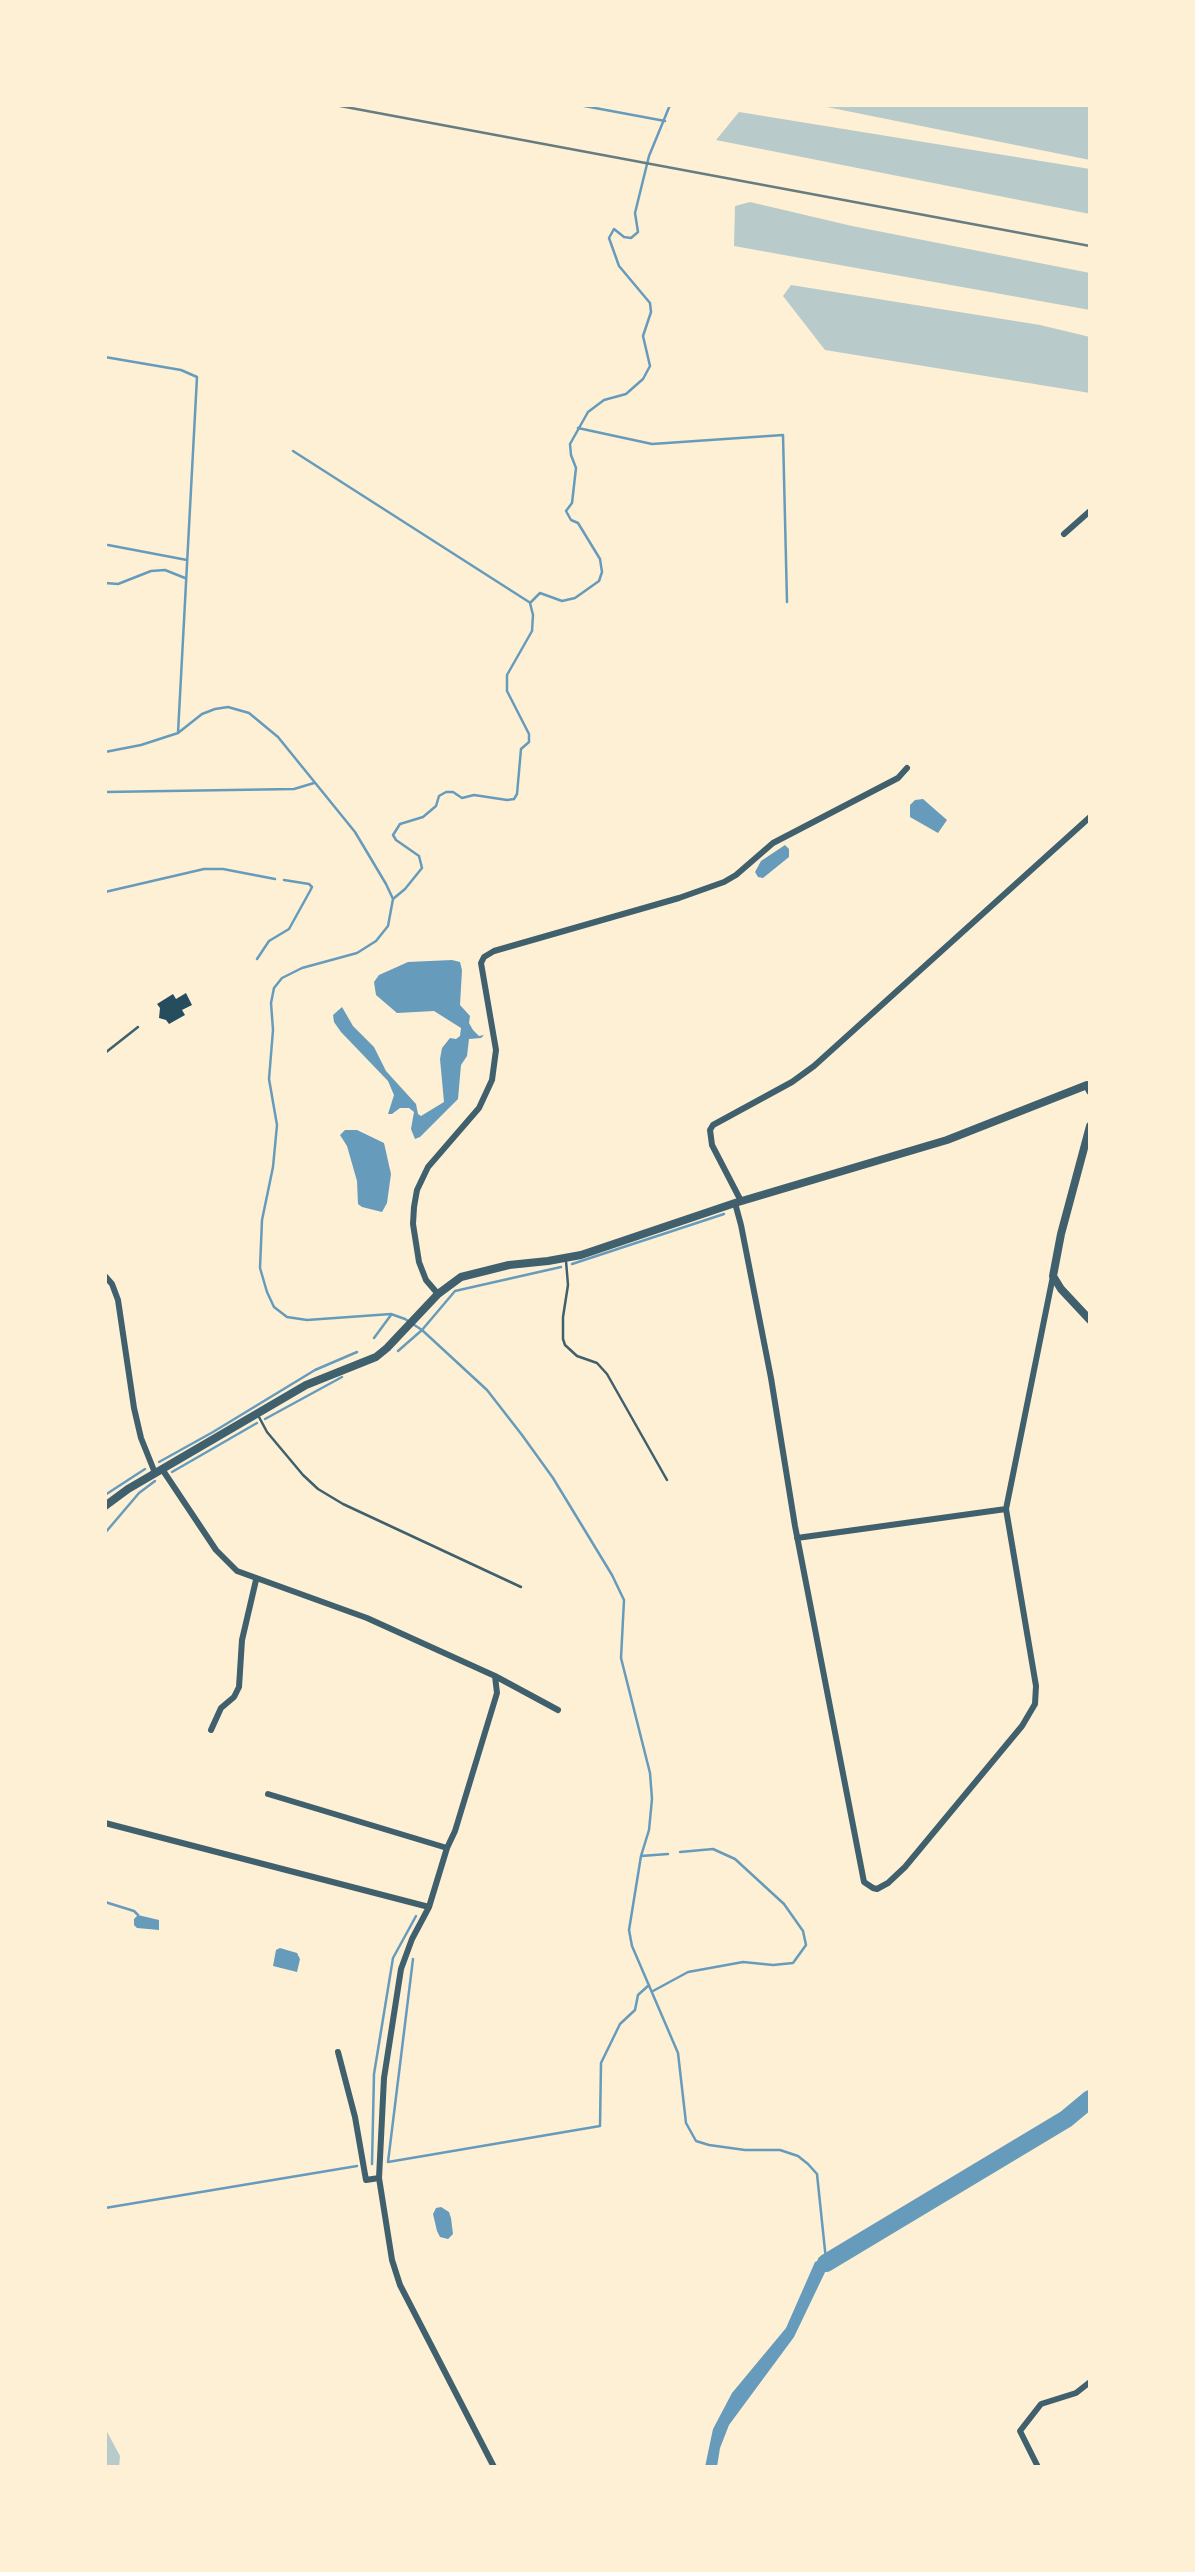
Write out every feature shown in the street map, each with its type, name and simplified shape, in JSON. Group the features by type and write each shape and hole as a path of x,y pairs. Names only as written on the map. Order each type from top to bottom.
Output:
{"street":[{"path":"1064,534 1090,511"},
{"path":"438,1294 426,1280 419,1262 413,1224 414,1206 428,1167 479,1108 492,1080 496,1051 481,963 484,957 494,951 679,898 724,882 773,843 898,778 907,768"},
{"path":"1090,817 814,1066 792,1082 713,1125 710,1130 712,1145 738,1202 797,1538 864,1882 877,1889 905,1867 1022,1726 1035,1704 1036,1686 1006,1509 1061,1234 1090,1126"},
{"path":"105,1506 158,1471 306,1385 370,1360 387,1348 438,1294 461,1277 489,1268 566,1259 738,1202 947,1140 1089,1086"},
{"path":"1053,1276 1061,1289 1090,1320"},
{"path":"106,1280 116,1290 136,1420 158,1471 223,1559 237,1571 256,1580 288,1588 368,1618 495,1676 558,1710"},
{"path":"797,1538 1006,1509"},
{"path":"211,1730 221,1708 234,1697 239,1687 242,1640 256,1580"},
{"path":"494,2467 400,2285 392,2260 379,2178 384,2078 401,1969 412,1939 429,1907 455,1831 497,1693 495,1676"},
{"path":"268,1794 447,1848"},
{"path":"105,1823 429,1907"},
{"path":"338,2052 355,2118 366,2179 379,2178"},
{"path":"1038,2467 1020,2431 1041,2404 1076,2393 1090,2382"}],"lane":[{"path":"105,1053 138,1027"},
{"path":"566,1259 569,1285 562,1339 577,1356 597,1363 607,1374 667,1480"},
{"path":"257,1414 267,1432 318,1489 343,1504 521,1587"}],"shaded area":[{"path":"817,105 1090,105 1090,160"},
{"path":"739,112 1090,169 1090,214 716,140"},
{"path":"750,202 852,226 1090,273 1090,310 734,246 735,206"},
{"path":"791,285 1040,325 1090,337 1090,393 825,350 783,296"},
{"path":"105,2428 120,2456 119,2467 105,2467"}],"water":[{"path":"923,799 947,820 938,833 910,817 910,805 915,800"},
{"path":"785,845 789,849 789,857 763,878 758,877 755,872 761,861"},
{"path":"408,962 460,962 462,970 460,1005 470,1016 469,1023 473,1030 479,1036 484,1035 481,1038 469,1039 467,1056 461,1065 458,1099 415,1139 411,1129 414,1112 409,1108 400,1108 388,1114 394,1095 388,1081 341,1032 333,1015 342,1007 353,1026 374,1047 386,1071 416,1104 421,1116 444,1102 440,1059 442,1048 450,1038 456,1039 460,1036 461,1028 434,1011 397,1013 376,995 374,982 379,975"},
{"path":"345,1130 357,1130 384,1143 391,1174 387,1203 382,1212 358,1204 357,1181 347,1146 340,1135"},
{"path":"138,1915 159,1920 159,1930 137,1928 134,1919"},
{"path":"280,1948 297,1953 300,1959 297,1972 273,1966 276,1950"},
{"path":"441,2207 449,2212 451,2218 453,2234 448,2239 440,2237 433,2214 436,2208"},
{"path":"851,2246 828,2266 794,2337 729,2425 720,2448 717,2467 705,2467 713,2429 732,2393 786,2328 815,2262"}],"building":[{"path":"186,993 192,1005 182,1010 185,1015 169,1024 159,1018 160,1008 157,1004 173,994 176,999"}],"waterway":[{"path":"579,105 665,121"},
{"path":"393,899 422,868 419,856 393,835 400,824 423,817 436,806 439,796 446,792 453,792 462,798 474,795 514,799 517,794 521,749 529,742 529,734 507,691 507,675 532,631 533,615 530,603 540,593 562,601 575,598 599,581 602,572 600,559 578,523 571,520 566,511 572,503 576,468 570,444 588,412 604,400 626,394 643,379 650,366 643,336 651,312 650,303 619,266 609,238 614,229 624,237 631,238 638,232 635,213 649,156 670,105"},
{"path":"105,357 181,370 197,377 178,733"},
{"path":"578,428 652,444 783,435 787,602"},
{"path":"293,451 529,602"},
{"path":"108,545 187,560"},
{"path":"105,583 118,584 151,571 165,570 185,578"},
{"path":"105,752 141,745 178,733 202,714 215,709 228,707 249,713 278,737 355,832 386,884 393,899 388,926 376,941 357,953 302,968 282,978 274,988 271,1003 273,1030 269,1079 277,1125 273,1167 262,1220 260,1268 267,1292 274,1307 287,1317 307,1320 391,1314 422,1330 487,1390 522,1435 553,1478 612,1575 624,1600 621,1658 650,1773 652,1799 649,1830 641,1856 629,1930 632,1946 678,2053 686,2123 696,2141 745,2150 780,2150 798,2156 808,2164 817,2174 826,2260"},
{"path":"105,792 294,789 314,783"},
{"path":"105,892 204,869 223,869 275,879"},
{"path":"257,959 269,941 289,929 312,887 309,884 284,880"},
{"path":"572,1264 724,1214"},
{"path":"398,1351 422,1330 455,1291 561,1267"},
{"path":"374,1338 391,1315"},
{"path":"159,1462 315,1370 357,1352"},
{"path":"265,1419 342,1377"},
{"path":"172,1472 257,1423"},
{"path":"105,1495 145,1469"},
{"path":"105,1533 139,1493 155,1481"},
{"path":"653,1991 688,1972 743,1962 773,1965 793,1963 806,1945 803,1931 784,1904 735,1859 713,1849 680,1852"},
{"path":"641,1856 668,1854"},
{"path":"105,1902 134,1911 138,1915"},
{"path":"372,2164 374,2074 393,1958 416,1916"},
{"path":"413,1959 388,2162 600,2126 601,2063 620,2024 635,2010 638,1995 649,1985"},
{"path":"826,2263 1066,2119 1090,2099"},
{"path":"105,2208 357,2166"}],"railway":[{"path":"335,105 1090,246"}]}
